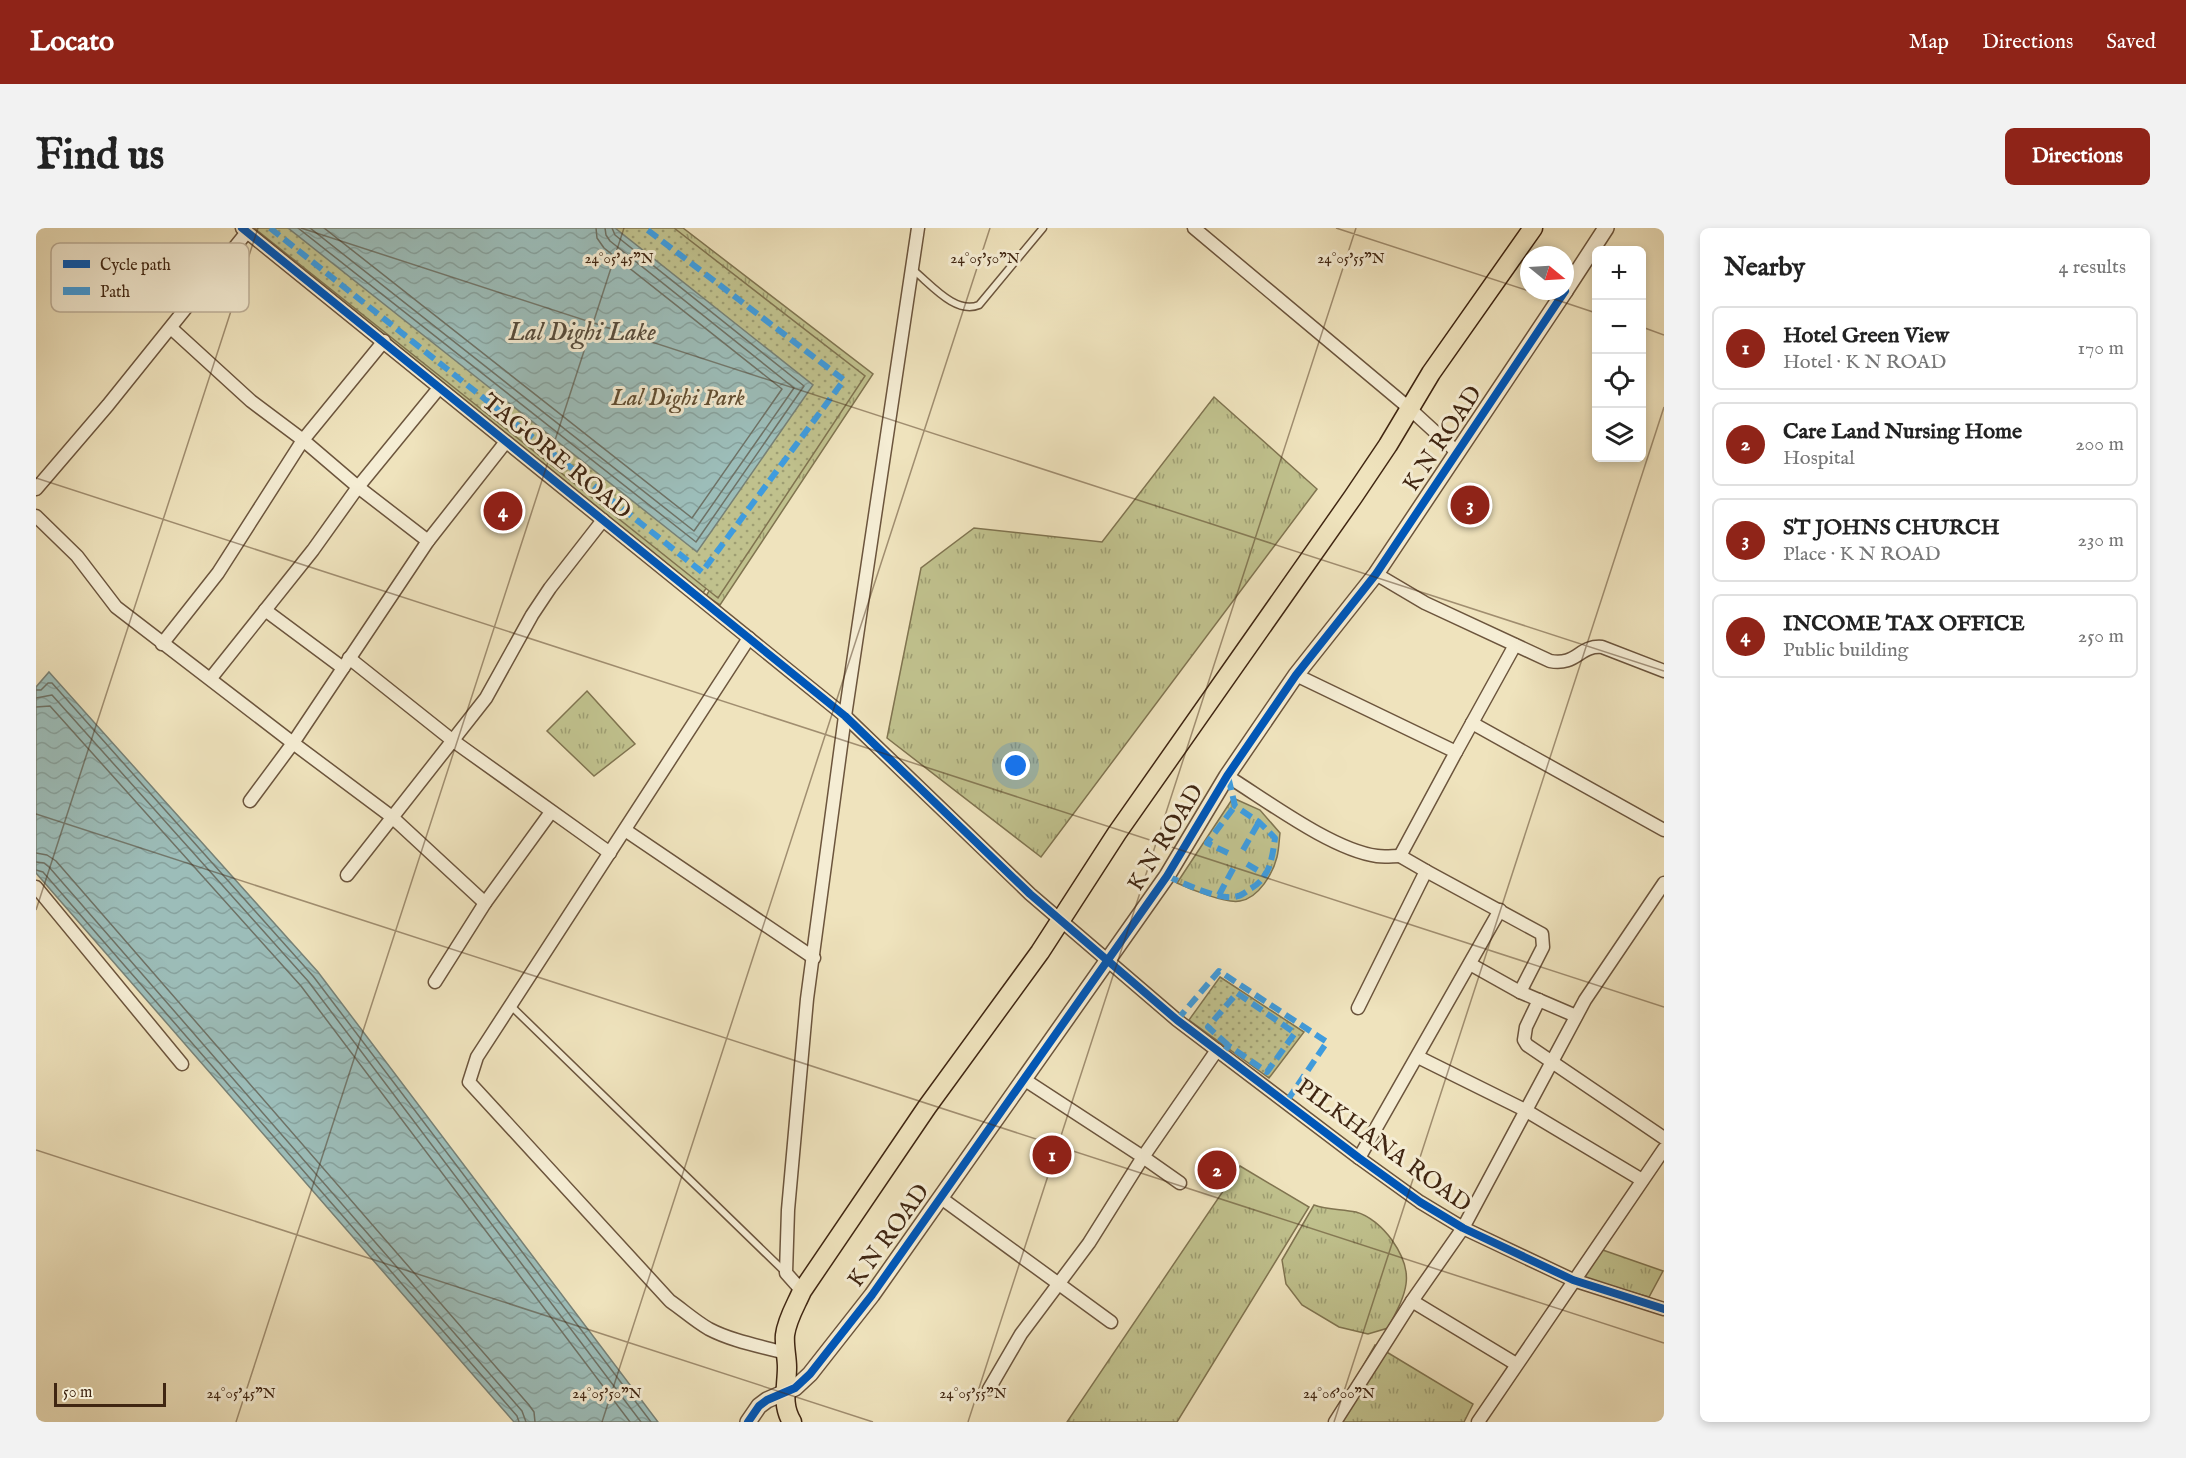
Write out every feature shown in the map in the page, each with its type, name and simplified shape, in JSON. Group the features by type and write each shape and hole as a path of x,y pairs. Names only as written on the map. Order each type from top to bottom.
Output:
{"main road":[{"path":"794,1422 787,1414 790,1391 785,1335 789,1319 802,1291 927,1107 1006,1001 1117,833 1353,497 1449,347 1533,228"}],"street":[{"path":"802,1291 786,1273 788,1210 807,999 845,717 918,228"},
{"path":"1194,228 1409,408 1458,453"},
{"name":"K N ROAD","path":"1574,277 1606,228"},
{"path":"234,243 244,230"},
{"name":"TAGORE ROAD","path":"244,230 384,341 505,443 845,717 1060,922"},
{"name":"K N ROAD","path":"748,1422 759,1406 767,1400 790,1391 810,1374 872,1295 1109,961 1167,876 1227,776 1296,675 1376,574 1559,300"},
{"path":"36,489 183,312"},
{"path":"171,328 250,400 428,541"},
{"path":"162,644 218,573 303,440 384,341"},
{"path":"211,678 313,550 358,487 439,388"},
{"path":"250,801 293,743 428,541 505,443"},
{"path":"36,516 77,556 116,607 392,817 485,903"},
{"path":"347,875 486,698 532,615 603,520"},
{"path":"1376,574 1425,603 1550,661 1561,663 1570,661 1595,646 1664,671"},
{"path":"265,610 346,663 610,853"},
{"path":"749,638 477,1057 469,1082 670,1301 711,1330 786,1360"},
{"path":"1400,856 1515,645"},
{"path":"1296,675 1456,752"},
{"path":"1472,723 1664,830"},
{"path":"1227,776 1310,828 1345,846 1377,856 1400,856 1539,931 1543,938 1543,947 1520,992"},
{"path":"435,982 485,903 551,812"},
{"path":"625,830 814,958"},
{"path":"1358,1008 1426,871"},
{"path":"1335,1422 1412,1301 1463,1228 1576,1016 1664,883"},
{"path":"36,887 182,1064"},
{"path":"1359,1158 1500,910"},
{"name":"PILKHANA ROAD","path":"1060,922 1177,1020 1420,1202 1463,1228 1573,1280 1664,1309"},
{"path":"1470,964 1520,992 1576,1016"},
{"path":"1539,1000 1526,1027 1524,1040 1527,1045 1664,1138"},
{"path":"989,1389 1021,1334 1089,1243 1143,1157 1217,1050"},
{"path":"1418,1057 1525,1110 1642,1180"},
{"path":"1025,1080 1180,1183"},
{"path":"1478,1422 1664,1149"},
{"path":"941,1198 1111,1322"},
{"path":"1412,1301 1516,1364"}],"lane":[{"path":"912,269 950,300 961,307 972,308 979,305 1043,228"},
{"path":"510,1006 786,1273"}],"green space":[{"path":"252,228 279,228 718,571 703,593"},
{"name":"Lal Dighi Lake","path":"254,228 674,228 865,376 718,598"},
{"name":"Lal Dighi Park","path":"630,228 683,228 873,374 720,605 706,596 724,567"},
{"path":"1214,397 1317,489 1041,857 887,738 921,568 974,528 1102,542"},
{"path":"587,691 635,744 594,776 547,731"},
{"path":"1233,798 1260,810 1280,833 1275,863 1269,877 1253,895 1240,901 1208,895 1177,883"},
{"path":"1220,977 1304,1032 1269,1078 1189,1020"},
{"path":"1240,1166 1309,1207 1177,1422 1067,1422"},
{"path":"1314,1205 1356,1212 1366,1216 1384,1231 1399,1251 1404,1262 1406,1284 1401,1301 1388,1328 1368,1334 1339,1327 1302,1305 1286,1284 1282,1260"},
{"path":"1597,1248 1663,1271 1649,1297 1580,1277"},
{"path":"1375,1345 1473,1404 1464,1422 1331,1422"}],"water":[{"name":"Lal Dighi Lake","path":"288,228 615,228 813,385 697,552"},
{"path":"49,672 318,972 658,1422 514,1422 36,873 36,687"}],"marked path":[{"path":"270,228 702,572 844,380 645,228"},
{"path":"1167,876 1202,891 1231,897 1240,895 1257,885 1266,874 1275,838 1259,822 1235,806 1228,776"},
{"path":"1228,853 1207,843 1235,806"},
{"path":"1243,850 1259,822"},
{"path":"1247,864 1267,876"},
{"path":"1219,895 1234,867"},
{"path":"1177,1020 1219,971 1327,1042 1287,1101"},
{"path":"1222,1053 1229,1046 1267,1072 1295,1033 1237,993 1208,1027 1229,1046"}],"cycle path":[{"path":"242,228 845,716 1030,894 1177,1020 1359,1158 1420,1202 1463,1228 1573,1280 1664,1309"},
{"path":"748,1422 759,1406 795,1388 810,1374 872,1295 1167,876 1227,776 1296,675 1376,574 1559,300"}],"place":[{"name":"ST JOHNS CHURCH","path":"1470,505"},
{"name":"INCOME TAX OFFICE","path":"503,511"},
{"name":"Hotel Green View","path":"1052,1155"},
{"name":"Care Land Nursing Home","path":"1217,1170"}]}
